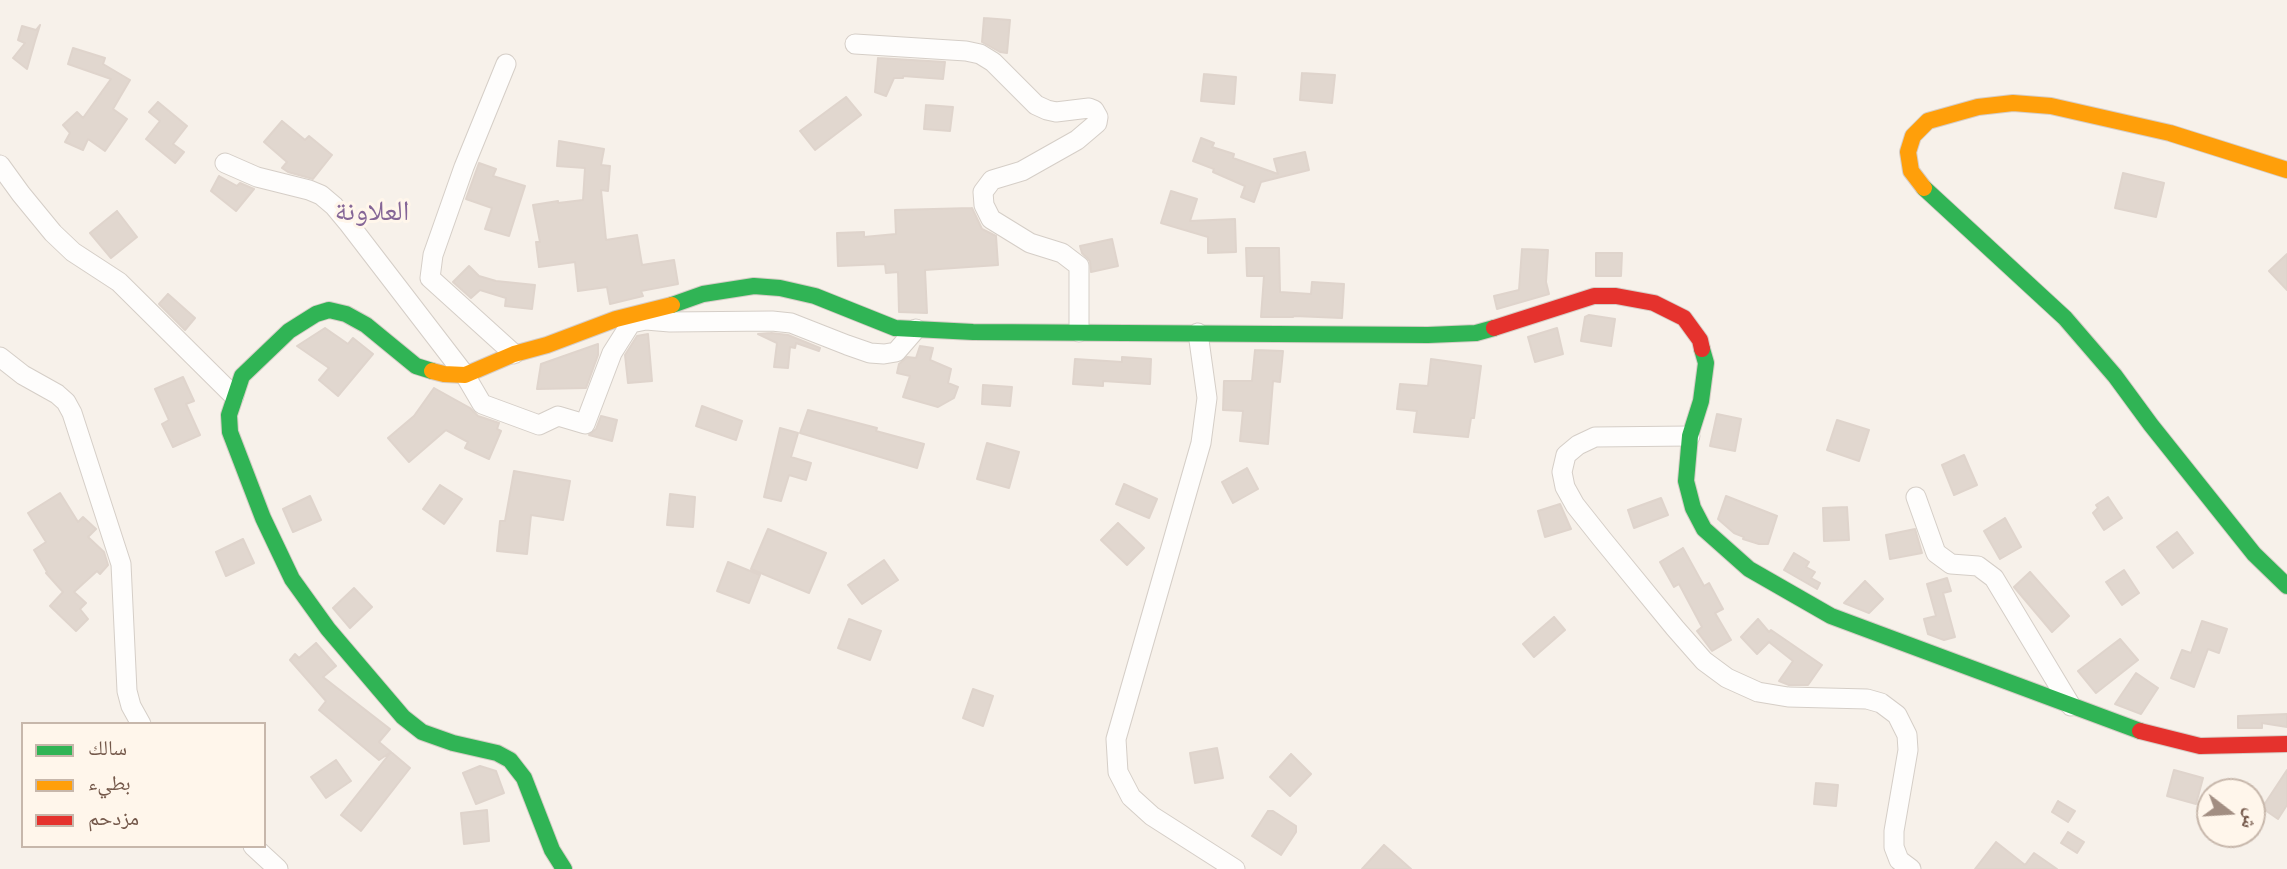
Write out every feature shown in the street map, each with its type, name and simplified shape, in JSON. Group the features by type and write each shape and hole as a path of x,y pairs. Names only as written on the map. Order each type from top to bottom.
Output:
{"street":[{"path":"855,44 980,54 993,62 1036,104 1046,110 1094,110 1098,117 1097,122 1077,140 1022,172 992,180 983,192 984,205 991,219 1030,243 1062,253 1079,266 1079,332"},
{"path":"506,64 492,92 459,180 433,255 430,278 514,354"},
{"path":"2287,170 2171,133 2051,106 2013,103 1978,107 1928,121 1913,136 1908,152 1911,172 1927,192 2065,318 2115,376 2254,554 2287,586"},
{"path":"225,163 257,177 321,195 334,206 465,375 482,404 539,425 558,416 585,424 612,354 631,323 646,320 791,323 870,353 884,354 895,352 916,329"},
{"path":"0,165 53,233 74,252 119,282 234,396"},
{"path":"564,869 552,850 524,778 510,760 497,753 430,735 403,716 328,629 292,579 263,518 230,432 229,415 242,376 302,321 316,314 329,310 346,313 366,325 416,366 444,374 465,375 514,354 547,345 616,319 663,308 703,294 754,286 780,288 815,296 895,328 974,332 1476,333 1594,296 1616,296 1654,303 1684,318 1700,340 1706,363 1701,401 1690,436 1686,481 1693,508 1704,529 1749,569 1831,616 2150,735 2200,746 2287,744"},
{"path":"1198,333 1207,398 1200,443 1116,738 1118,772 1132,797 1152,816 1235,869"},
{"path":"0,357 23,375 57,394 72,413 121,564 127,691 140,722"},
{"path":"1690,436 1595,438 1578,445 1566,455 1562,472 1565,487 1588,522 1675,628 1704,661 1727,678 1758,692 1788,697 1867,699 1881,703 1897,715 1907,735 1908,750 1894,831 1894,847 1899,860 1911,869"},
{"path":"1916,498 1936,553 1951,564 1978,566 1994,578 2071,707"},
{"path":"255,848 278,869"}],"building":[{"path":"984,18 1010,20 1007,53 982,42"},
{"path":"40,25 27,69 13,58 25,43 18,40 22,26 36,30"},
{"path":"73,48 105,58 103,64 130,80 113,109 127,119 105,151 88,139 83,150 65,142 70,133 63,125 77,112 83,118 111,79 68,64"},
{"path":"878,58 945,62 943,79 903,76 894,78 886,96 875,92"},
{"path":"1302,73 1335,75 1332,103 1300,100"},
{"path":"1204,74 1236,77 1234,104 1201,101"},
{"path":"846,97 861,115 815,150 800,131"},
{"path":"158,102 187,126 173,144 184,152 175,163 146,139 160,121 149,112"},
{"path":"926,105 953,107 950,131 924,129"},
{"path":"282,121 305,140 309,136 332,155 313,179 282,168 287,162 264,142"},
{"path":"1201,138 1214,143 1212,147 1234,154 1233,158 1278,174 1274,159 1305,152 1309,170 1261,182 1254,202 1241,197 1245,186 1193,161"},
{"path":"559,141 604,149 601,165 610,166 608,191 601,190 606,240 637,235 642,265 674,260 678,284 641,291 643,296 610,304 607,287 578,291 575,262 539,267 536,242 540,242 533,205 583,200 585,168 557,166"},
{"path":"479,163 496,169 493,176 525,186 509,236 485,229 492,208 466,199"},
{"path":"2123,173 2164,183 2156,217 2115,208"},
{"path":"219,176 237,186 240,183 254,189 236,211 211,191"},
{"path":"1171,191 1197,199 1190,221 1235,219 1236,252 1208,253 1208,237 1161,223"},
{"path":"972,208 982,229 996,236 998,265 925,270 927,313 899,312 898,272 886,273 885,264 838,266 837,233 864,232 864,237 896,234 895,210"},
{"path":"117,211 137,237 111,258 90,233"},
{"path":"1112,239 1118,266 1091,272 1090,261 1082,253 1080,246"},
{"path":"1246,248 1279,248 1280,292 1311,294 1312,282 1344,284 1342,318 1261,317 1264,276 1247,276"},
{"path":"1522,249 1548,250 1546,282 1549,294 1497,309 1494,296 1519,290"},
{"path":"1596,253 1622,253 1621,276 1596,276"},
{"path":"2287,254 2287,290 2269,271"},
{"path":"469,266 479,276 496,281 535,285 532,309 505,306 506,298 480,290 471,298 453,282"},
{"path":"168,294 195,318 185,330 159,304"},
{"path":"1589,315 1615,319 1611,346 1581,341 1585,317"},
{"path":"325,328 348,344 353,338 373,354 338,396 319,380 329,368 297,346"},
{"path":"1557,328 1563,354 1535,362 1528,337"},
{"path":"648,334 652,381 628,383 625,355 637,336"},
{"path":"758,334 788,335 820,348 819,351 796,343 795,348 790,347 788,368 774,367 777,343"},
{"path":"598,344 598,355 586,388 537,389 541,364"},
{"path":"920,346 933,348 930,360 951,369 948,383 958,387 954,398 938,407 903,397 910,376 897,373 899,364 907,357 916,358"},
{"path":"1255,350 1283,351 1280,382 1273,381 1268,444 1240,441 1243,411 1223,410 1224,381 1252,381"},
{"path":"1122,357 1151,359 1150,384 1103,381 1103,386 1073,384 1075,359 1122,362"},
{"path":"1431,359 1481,366 1474,418 1471,418 1468,437 1414,432 1417,411 1397,409 1400,384 1428,386"},
{"path":"183,377 194,401 186,404 200,435 173,447 162,424 169,420 155,389"},
{"path":"983,385 1012,387 1010,406 982,404"},
{"path":"434,388 470,408 478,416 499,423 497,429 501,431 489,459 465,448 468,442 446,430 409,462 388,438 414,416"},
{"path":"702,406 742,421 736,440 696,426"},
{"path":"808,410 877,428 876,431 924,444 917,468 800,433"},
{"path":"1717,414 1741,419 1735,451 1710,446"},
{"path":"601,416 617,420 612,441 589,435 596,429"},
{"path":"1837,420 1869,430 1859,461 1827,450"},
{"path":"780,428 798,433 791,457 811,463 806,480 789,475 781,501 764,497"},
{"path":"987,443 1019,452 1009,488 977,479"},
{"path":"1964,455 1977,485 1954,495 1942,465"},
{"path":"1247,468 1258,489 1233,503 1222,482"},
{"path":"514,471 570,481 563,520 531,515 527,554 497,551 500,521 505,521"},
{"path":"1124,484 1157,499 1149,518 1116,504"},
{"path":"440,485 462,499 444,524 423,509"},
{"path":"60,493 78,522 83,517 96,529 88,537 104,552 108,565 100,574 97,571 74,592 86,603 80,609 88,619 76,631 50,606 63,592 46,573 34,550 46,542 28,513"},
{"path":"670,494 695,497 693,527 667,525"},
{"path":"310,496 321,520 293,532 283,509"},
{"path":"1726,496 1777,516 1768,544 1743,539 1744,537 1734,533 1718,519"},
{"path":"2108,497 2122,518 2104,530 2093,513 2098,508 2096,505"},
{"path":"1661,498 1668,515 1634,528 1628,510"},
{"path":"1560,504 1571,529 1545,537 1538,511"},
{"path":"1847,507 1849,540 1824,541 1823,508"},
{"path":"2005,518 2021,547 2000,559 1984,531"},
{"path":"1118,523 1144,548 1127,565 1101,540"},
{"path":"768,529 826,553 809,593 751,569"},
{"path":"1915,529 1922,553 1890,559 1886,535"},
{"path":"2177,532 2193,553 2173,568 2157,547"},
{"path":"243,539 254,563 226,576 216,552"},
{"path":"1683,548 1704,586 1709,583 1723,609 1715,613 1731,640 1712,651 1697,631 1702,627 1679,584 1674,587 1660,562"},
{"path":"1794,553 1809,562 1806,567 1815,572 1811,578 1820,583 1817,589 1784,570"},
{"path":"884,560 898,580 862,604 848,585"},
{"path":"728,562 760,575 749,603 717,591"},
{"path":"2124,570 2139,593 2122,605 2106,582"},
{"path":"2030,572 2069,616 2052,632 2014,587"},
{"path":"1947,578 1951,591 1943,593 1955,637 1944,640 1928,634 1924,619 1936,616 1927,584"},
{"path":"1865,581 1883,599 1869,613 1844,603"},
{"path":"354,588 372,607 350,628 333,608"},
{"path":"1554,617 1565,630 1534,657 1523,644"},
{"path":"849,619 881,631 870,660 838,648"},
{"path":"1758,619 1769,632 1771,630 1822,665 1808,685 1789,685 1779,681 1793,661 1769,642 1757,654 1741,637"},
{"path":"2202,621 2227,629 2219,653 2208,649 2194,687 2171,678 2182,650 2191,653"},
{"path":"2120,639 2138,660 2096,693 2078,671"},
{"path":"316,643 336,666 323,677 390,729 379,742 391,752 379,760 319,710 326,701 290,660 295,654 299,658"},
{"path":"2136,673 2158,688 2141,714 2115,704"},
{"path":"973,689 993,696 983,726 963,718"},
{"path":"2287,714 2287,727 2262,723 2262,728 2238,728 2238,716"},
{"path":"1217,748 1223,778 1195,783 1190,753"},
{"path":"391,752 410,768 361,831 341,815"},
{"path":"1291,754 1311,774 1290,796 1270,777"},
{"path":"336,760 351,781 326,798 311,777"},
{"path":"480,766 496,771 504,793 476,804 463,773"},
{"path":"2174,770 2203,778 2196,778 2196,804 2167,796"},
{"path":"2287,770 2287,805 2278,819 2266,811 2266,802"},
{"path":"1816,783 1838,785 1836,806 1814,804"},
{"path":"2058,801 2075,811 2068,822 2052,812"},
{"path":"487,810 489,841 464,844 461,813"},
{"path":"1268,811 1273,811 1296,826 1296,832 1281,855 1252,836"},
{"path":"2068,832 2084,842 2077,853 2061,843"},
{"path":"1996,842 2025,865 2034,853 2057,869 1975,869"},
{"path":"1384,845 1411,869 1362,869"}],"traffic: fast":[{"path":"1924,188 2065,318 2115,376 2254,554 2287,586"},
{"path":"672,305 703,294 754,286 780,288 815,296 895,328 973,332 1428,335 1476,333 1494,328"},
{"path":"432,371 416,366 366,325 346,314 329,310 316,314 289,331 242,376 229,415 230,432 263,518 292,579 328,629 403,717 422,732 453,743 497,753 510,760 524,778 552,850 564,869"},
{"path":"1702,349 1706,363 1701,401 1690,436 1686,481 1693,508 1704,529 1749,569 1831,616 2140,731"}],"traffic: slow":[{"path":"1924,188 1911,171 1908,152 1913,136 1928,121 1978,107 2013,103 2051,106 2170,133 2287,170"},
{"path":"432,371 465,375 514,354 547,345 616,319 672,305"}],"traffic: jam":[{"path":"1494,328 1594,296 1616,296 1654,303 1684,318 1700,340 1702,349"},
{"path":"2140,731 2200,746 2287,744"}],"district":[{"name":"العلاونة","path":"372,212"}]}
